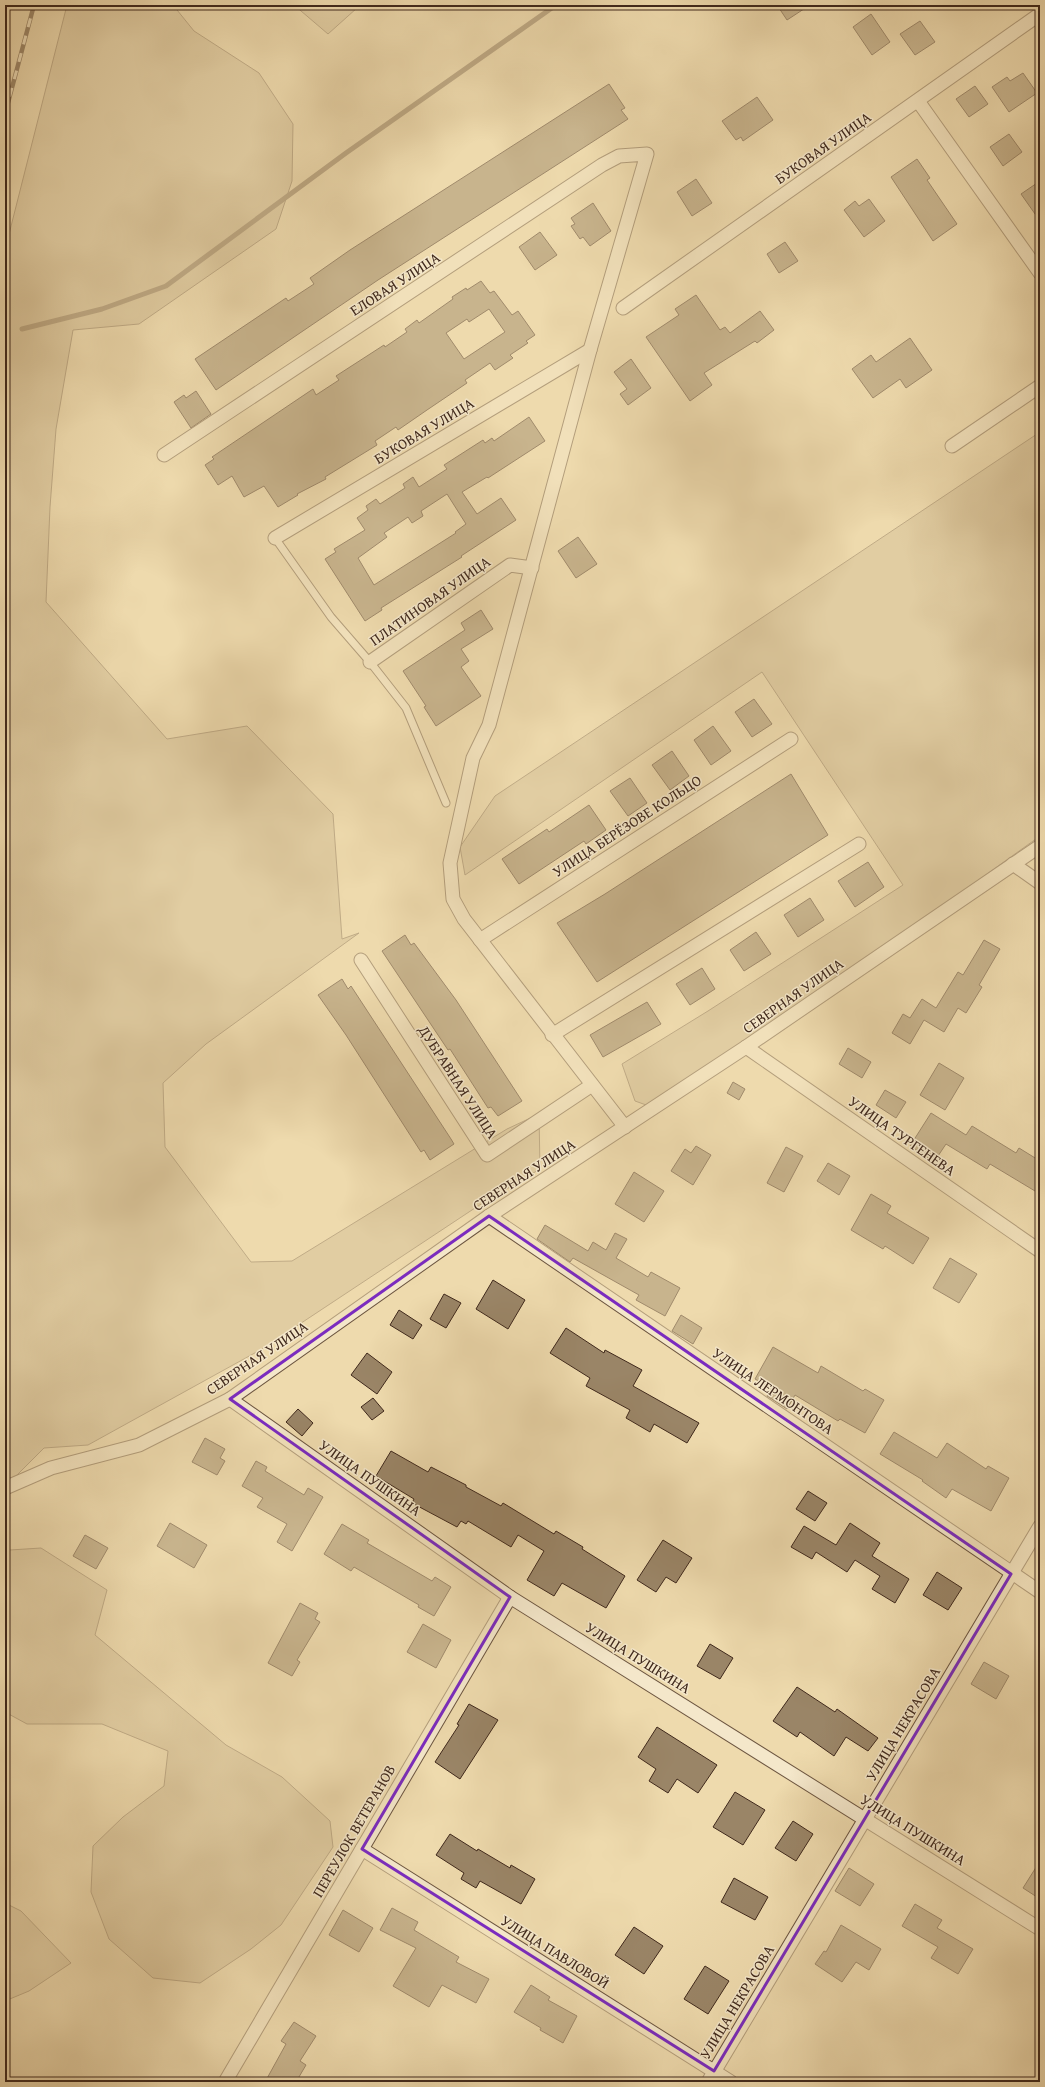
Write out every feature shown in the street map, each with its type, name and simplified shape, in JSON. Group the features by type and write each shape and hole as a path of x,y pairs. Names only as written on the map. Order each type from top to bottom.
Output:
{"street":[{"name":"БУКОВАЯ УЛИЦА","path":"623,308 1040,14"},
{"path":"918,101 1040,273"},
{"name":"ЕЛОВАЯ УЛИЦА","path":"164,455 602,165 619,156 647,154 590,350"},
{"name":"БУКОВАЯ УЛИЦА","path":"275,538 590,350"},
{"path":"590,350 489,725 473,758 450,864 453,899 464,919 552,1035 625,1127"},
{"path":"952,446 1040,386"},
{"name":"ПЛАТИНОВАЯ УЛИЦА","path":"370,662 510,565 532,568"},
{"name":"УЛИЦА БЕРЁЗОВЕ КОЛЬЦО","path":"480,940 791,739"},
{"path":"552,1035 859,844"},
{"name":"СЕВЕРНАЯ УЛИЦА","path":"5,1488 51,1468 139,1445 230,1399 488,1216 746,1048 1040,846"},
{"path":"1013,864 1040,883"},
{"name":"ДУБРАВНАЯ УЛИЦА","path":"361,960 487,1155 592,1085"},
{"name":"УЛИЦА ТУРГЕНЕВА","path":"746,1048 1040,1251"},
{"name":"УЛИЦА ЛЕРМОНТОВА","path":"488,1216 1011,1574 1040,1592"},
{"name":"УЛИЦА ПУШКИНА","path":"230,1399 510,1597 1040,1929"},
{"name":"УЛИЦА НЕКРАСОВА","path":"711,2077 1040,1526"},
{"name":"ПЕРЕУЛОК ВЕТЕРАНОВ","path":"225,2082 510,1597"},
{"name":"УЛИЦА ПАВЛОВОЙ","path":"362,1849 711,2077 731,2082"}],"lane":[{"path":"275,538 331,617 370,662 406,708 446,803"}],"highlighted area":[{"path":"489,1216 1011,1574 714,2071 362,1849 510,1597 230,1399"}],"shaded area":[{"path":"67,5 173,5 194,31 259,73 293,124 292,181 276,229 139,324 73,330 56,429 50,507 46,602 167,739 247,726 333,814 342,939 359,933 206,1044 163,1083 165,1147 251,1262 292,1261 507,1129 539,1114 540,1169 478,1206 262,1349 88,1445 44,1448 15,1477 5,1480 5,250"},
{"path":"294,5 357,5 357,8 328,34"},
{"path":"1040,432 1040,836 746,1047 649,1106 635,1101 622,1064 708,1011 903,885 762,672 465,875 460,847 495,796"},
{"path":"41,1548 107,1590 95,1635 226,1745 282,1777 330,1821 333,1847 281,1925 251,1949 200,1983 153,1978 109,1939 91,1892 93,1846 123,1817 164,1786 168,1751 102,1724 27,1724 5,1712 5,1553 10,1550"},
{"path":"5,1903 21,1911 71,1963 29,1991 5,2001"}],"building":[{"path":"777,5 810,5 787,20"},
{"path":"871,14 890,42 872,55 853,27"},
{"path":"920,21 935,42 915,55 900,34"},
{"path":"1023,73 1037,93 1009,112 992,87 1007,77 1010,81"},
{"path":"609,84 625,108 621,110 628,119 378,280 216,390 195,359 286,298 288,301 314,284 310,278 350,250"},
{"path":"975,86 988,104 969,117 956,99"},
{"path":"757,97 773,120 743,141 741,137 736,140 722,121"},
{"path":"1009,134 1022,152 1003,166 990,147"},
{"path":"917,159 930,178 927,180 957,224 933,241 891,177"},
{"path":"696,179 712,203 692,216 677,192"},
{"path":"1040,181 1040,221 1021,194"},
{"path":"869,199 885,221 864,237 844,210 855,201 859,206"},
{"path":"593,203 611,231 590,246 583,237 580,239 571,226 575,224 571,218"},
{"path":"540,232 557,255 535,270 519,247"},
{"path":"785,242 798,261 779,273 767,254"},
{"path":"481,281 490,293 494,291 512,315 518,311 535,335 526,341 528,343 510,355 513,358 495,370 490,363 465,380 467,383 398,430 396,427 375,441 377,445 325,477 326,479 297,494 298,495 278,507 264,486 244,497 232,476 218,485 205,465 214,459 212,457 313,389 316,395 339,380 336,376 384,345 385,347 407,332 405,329 417,320 419,323 453,299 452,297 466,288 467,290","holes":["489,309 505,332 464,359 446,333 467,319 469,322"]},
{"path":"696,295 720,330 725,327 730,333 760,311 774,330 757,343 755,341 704,373 712,385 690,401 646,337 679,315 675,309"},
{"path":"910,338 932,370 906,388 900,379 873,398 852,369 871,355 876,362"},
{"path":"631,359 651,388 628,405 620,394 627,389 614,372"},
{"path":"196,391 211,414 191,428 174,402 184,395 186,398"},
{"path":"529,417 545,441 488,478 487,477 462,492 477,514 501,498 516,520 461,556 462,557 381,608 382,610 365,621 325,559 336,552 334,549 365,530 357,518 368,510 366,506 376,499 380,504 405,488 403,484 413,477 419,487 447,469 444,465 483,440 485,443 492,438 494,441","holes":["447,494 466,524 455,532 456,533 374,585 358,558 387,537 384,533 408,517 412,523 423,516 421,511"]},
{"path":"578,537 597,564 576,578 558,551"},
{"path":"481,610 493,629 461,649 469,661 461,667 481,696 436,726 424,707 426,706 403,671 465,630 461,623"},
{"path":"754,699 772,724 752,737 735,712"},
{"path":"713,726 731,751 711,765 694,740"},
{"path":"672,751 689,776 670,790 652,765"},
{"path":"791,774 828,835 597,982 557,923 605,894"},
{"path":"630,778 647,803 628,816 610,791"},
{"path":"589,805 606,830 586,844 584,841 519,884 502,859 547,829 549,832"},
{"path":"868,862 884,887 855,907 838,881"},
{"path":"810,898 824,920 798,937 784,915"},
{"path":"756,932 771,954 744,971 730,950"},
{"path":"405,935 411,945 414,943 456,1000 522,1101 498,1116 491,1107 488,1108 450,1049 448,1050 382,951"},
{"path":"984,940 1000,949 979,985 982,987 966,1013 958,1008 944,1032 924,1020 910,1044 892,1033 903,1014 910,1018 922,999 936,1008 958,972 963,975"},
{"path":"702,968 715,989 690,1005 676,984"},
{"path":"342,979 348,989 351,986 454,1144 430,1160 424,1150 421,1152 346,1035 318,995"},
{"path":"647,1002 661,1024 603,1057 590,1035"},
{"path":"848,1048 871,1062 862,1078 839,1064"},
{"path":"939,1063 964,1078 945,1110 920,1095"},
{"path":"733,1082 745,1089 739,1100 727,1093"},
{"path":"885,1090 906,1102 896,1118 876,1105"},
{"path":"931,1113 966,1135 972,1126 1016,1153 1019,1148 1040,1161 1040,1194 990,1164 987,1169 946,1144 934,1162 910,1146"},
{"path":"696,1146 711,1155 693,1185 671,1171 685,1149 691,1153"},
{"path":"786,1147 803,1156 784,1192 767,1183"},
{"path":"828,1163 850,1176 839,1195 817,1181"},
{"path":"634,1172 664,1191 644,1222 615,1204"},
{"path":"871,1194 891,1206 887,1213 929,1238 913,1264 885,1246 883,1249 851,1230"},
{"path":"545,1225 588,1251 593,1242 606,1250 615,1233 627,1239 616,1258 648,1277 651,1272 680,1288 665,1316 636,1300 639,1295 573,1258 570,1262 537,1239"},
{"path":"950,1258 977,1274 959,1303 933,1288"},
{"path":"493,1280 525,1300 508,1329 476,1309"},
{"path":"444,1294 461,1303 446,1328 430,1319"},
{"path":"399,1310 422,1325 413,1339 390,1325"},
{"path":"681,1315 702,1328 693,1344 672,1331"},
{"path":"566,1328 604,1353 605,1350 642,1370 633,1386 699,1423 687,1443 654,1424 650,1432 626,1418 630,1410 586,1386 590,1378 550,1353"},
{"path":"773,1347 818,1373 821,1366 863,1391 865,1389 884,1400 865,1433 840,1419 838,1421 795,1395 787,1409 767,1396 771,1388 755,1379"},
{"path":"367,1353 392,1372 377,1394 351,1375"},
{"path":"373,1398 384,1411 372,1420 361,1407"},
{"path":"298,1409 313,1423 302,1436 286,1422"},
{"path":"894,1432 937,1458 947,1443 986,1469 988,1466 1009,1478 991,1511 952,1489 946,1498 922,1481 923,1480 880,1454"},
{"path":"205,1438 225,1449 220,1458 225,1461 217,1475 192,1462"},
{"path":"391,1451 428,1472 431,1467 466,1485 466,1487 501,1506 503,1503 554,1534 556,1531 583,1547 582,1549 625,1576 606,1608 562,1583 554,1596 527,1580 544,1551 518,1535 511,1547 468,1521 466,1524 461,1521 457,1527 412,1503 414,1499 376,1476"},
{"path":"256,1461 267,1467 265,1471 304,1495 308,1488 323,1497 292,1551 277,1542 287,1524 257,1507 263,1498 242,1486"},
{"path":"808,1491 827,1503 815,1521 796,1509"},
{"path":"170,1523 207,1545 194,1568 157,1546"},
{"path":"850,1523 880,1543 872,1556 909,1579 895,1603 872,1589 880,1576 855,1560 847,1572 816,1552 812,1559 791,1547 804,1526 836,1545"},
{"path":"342,1524 369,1540 367,1543 432,1581 435,1577 451,1587 434,1616 418,1607 419,1605 354,1567 351,1571 324,1554"},
{"path":"85,1535 108,1548 96,1569 73,1556"},
{"path":"663,1540 692,1558 676,1583 666,1577 656,1592 637,1580"},
{"path":"937,1572 962,1588 948,1610 923,1595"},
{"path":"300,1603 318,1613 315,1619 320,1622 297,1660 300,1662 292,1676 268,1663"},
{"path":"423,1624 451,1640 436,1668 407,1652"},
{"path":"710,1644 733,1658 720,1679 697,1666"},
{"path":"984,1662 1009,1676 996,1699 971,1684"},
{"path":"797,1687 835,1712 837,1709 878,1738 868,1751 846,1737 834,1756 800,1732 797,1737 773,1721"},
{"path":"469,1704 498,1720 460,1779 435,1762 459,1725 457,1724"},
{"path":"657,1727 717,1765 698,1793 677,1779 668,1793 649,1781 656,1769 638,1757"},
{"path":"735,1792 765,1810 743,1845 713,1827"},
{"path":"793,1821 813,1834 796,1861 775,1848"},
{"path":"450,1834 477,1851 478,1849 510,1868 511,1865 535,1879 521,1904 480,1881 476,1888 461,1879 464,1873 436,1855"},
{"path":"1040,1861 1040,1899 1023,1888"},
{"path":"849,1868 874,1884 860,1906 835,1891"},
{"path":"734,1878 768,1897 755,1920 721,1902"},
{"path":"915,1904 942,1920 937,1928 973,1949 958,1974 931,1958 938,1947 902,1926"},
{"path":"392,1908 418,1922 414,1930 459,1957 456,1962 489,1979 476,2003 442,1985 429,2007 393,1986 416,1948 380,1930"},
{"path":"343,1910 373,1928 359,1952 329,1935"},
{"path":"841,1925 881,1949 869,1970 856,1962 842,1982 815,1964 824,1951 826,1952"},
{"path":"634,1927 663,1946 644,1974 615,1955"},
{"path":"705,1966 729,1981 708,2014 684,1999"},
{"path":"531,1985 550,1997 548,2000 577,2016 563,2043 540,2030 541,2028 514,2012"},
{"path":"294,2022 316,2036 300,2061 306,2065 296,2082 265,2082 286,2044 281,2041"}],"waterway":[{"path":"22,329 102,309 166,286 346,153 556,5"}],"railway":[{"path":"5,114 34,5"}]}
